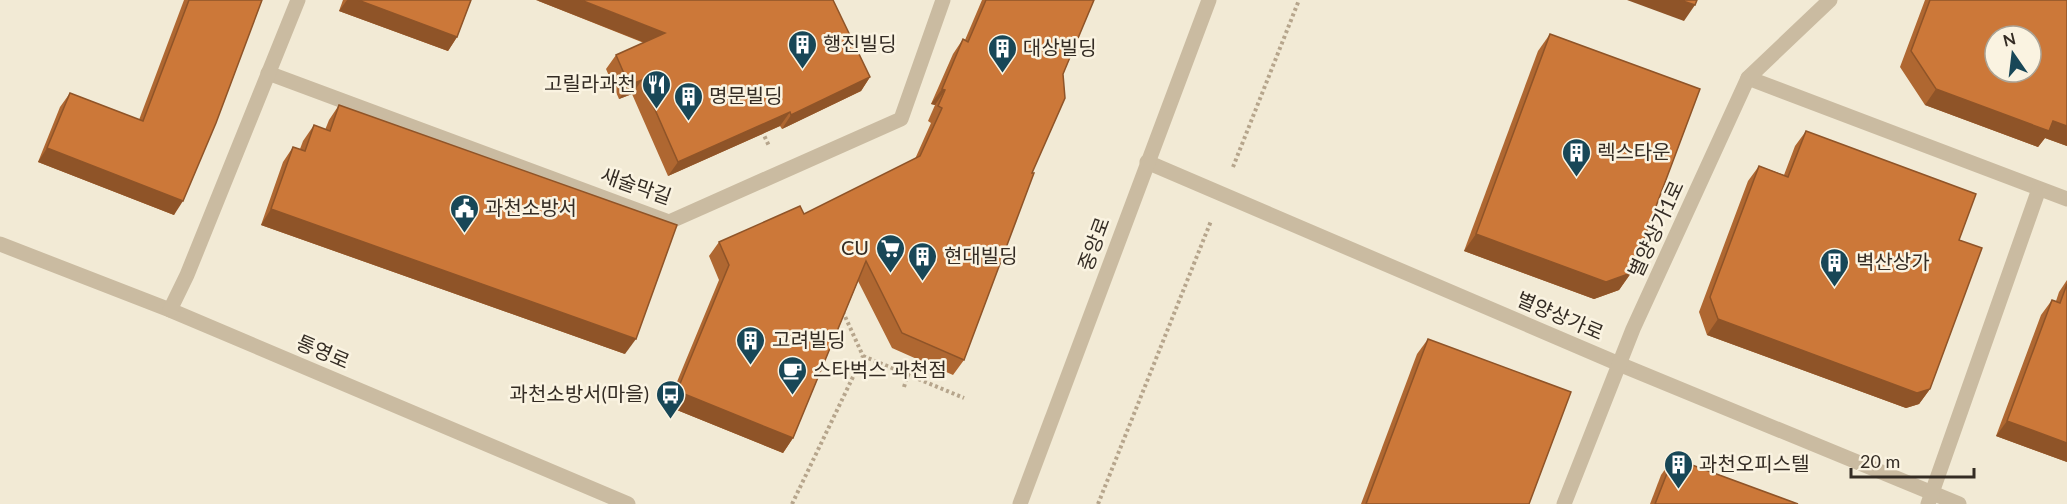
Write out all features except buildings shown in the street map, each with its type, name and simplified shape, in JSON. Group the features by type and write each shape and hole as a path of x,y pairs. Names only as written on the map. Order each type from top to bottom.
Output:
{"street":[{"path":"170,310 187,275 298,0"},
{"name":"새술막길","path":"268,73 669,222 901,119 943,0"},
{"name":"중앙로","path":"1020,504 1209,0"},
{"name":"별양상가1로","path":"1564,504 1619,364 1749,78 1830,0"},
{"path":"1749,78 2067,200"},
{"name":"별양상가로","path":"1147,162 1930,498 1959,504"},
{"path":"1930,498 2039,189"},
{"name":"통영로","path":"0,244 170,310 628,504"}],"path":[{"path":"1098,504 1299,0"},
{"path":"761,129 781,172"},
{"path":"839,302 863,356 964,398"},
{"path":"792,504 863,356"},
{"path":"904,387 908,374"}],"place":[{"name":"행진빌딩","path":"802,70"},
{"name":"대상빌딩","path":"1002,74"},
{"name":"고릴라과천","path":"657,110"},
{"name":"명문빌딩","path":"688,122"},
{"name":"렉스타운","path":"1576,178"},
{"name":"과천소방서","path":"464,234"},
{"name":"CU","path":"890,274"},
{"name":"현대빌딩","path":"923,282"},
{"name":"벽산상가","path":"1835,288"},
{"name":"고려빌딩","path":"751,366"},
{"name":"스타벅스 과천점","path":"792,396"},
{"name":"과천소방서(마을)","path":"670,420"},
{"name":"과천오피스텔","path":"1678,490"}]}
